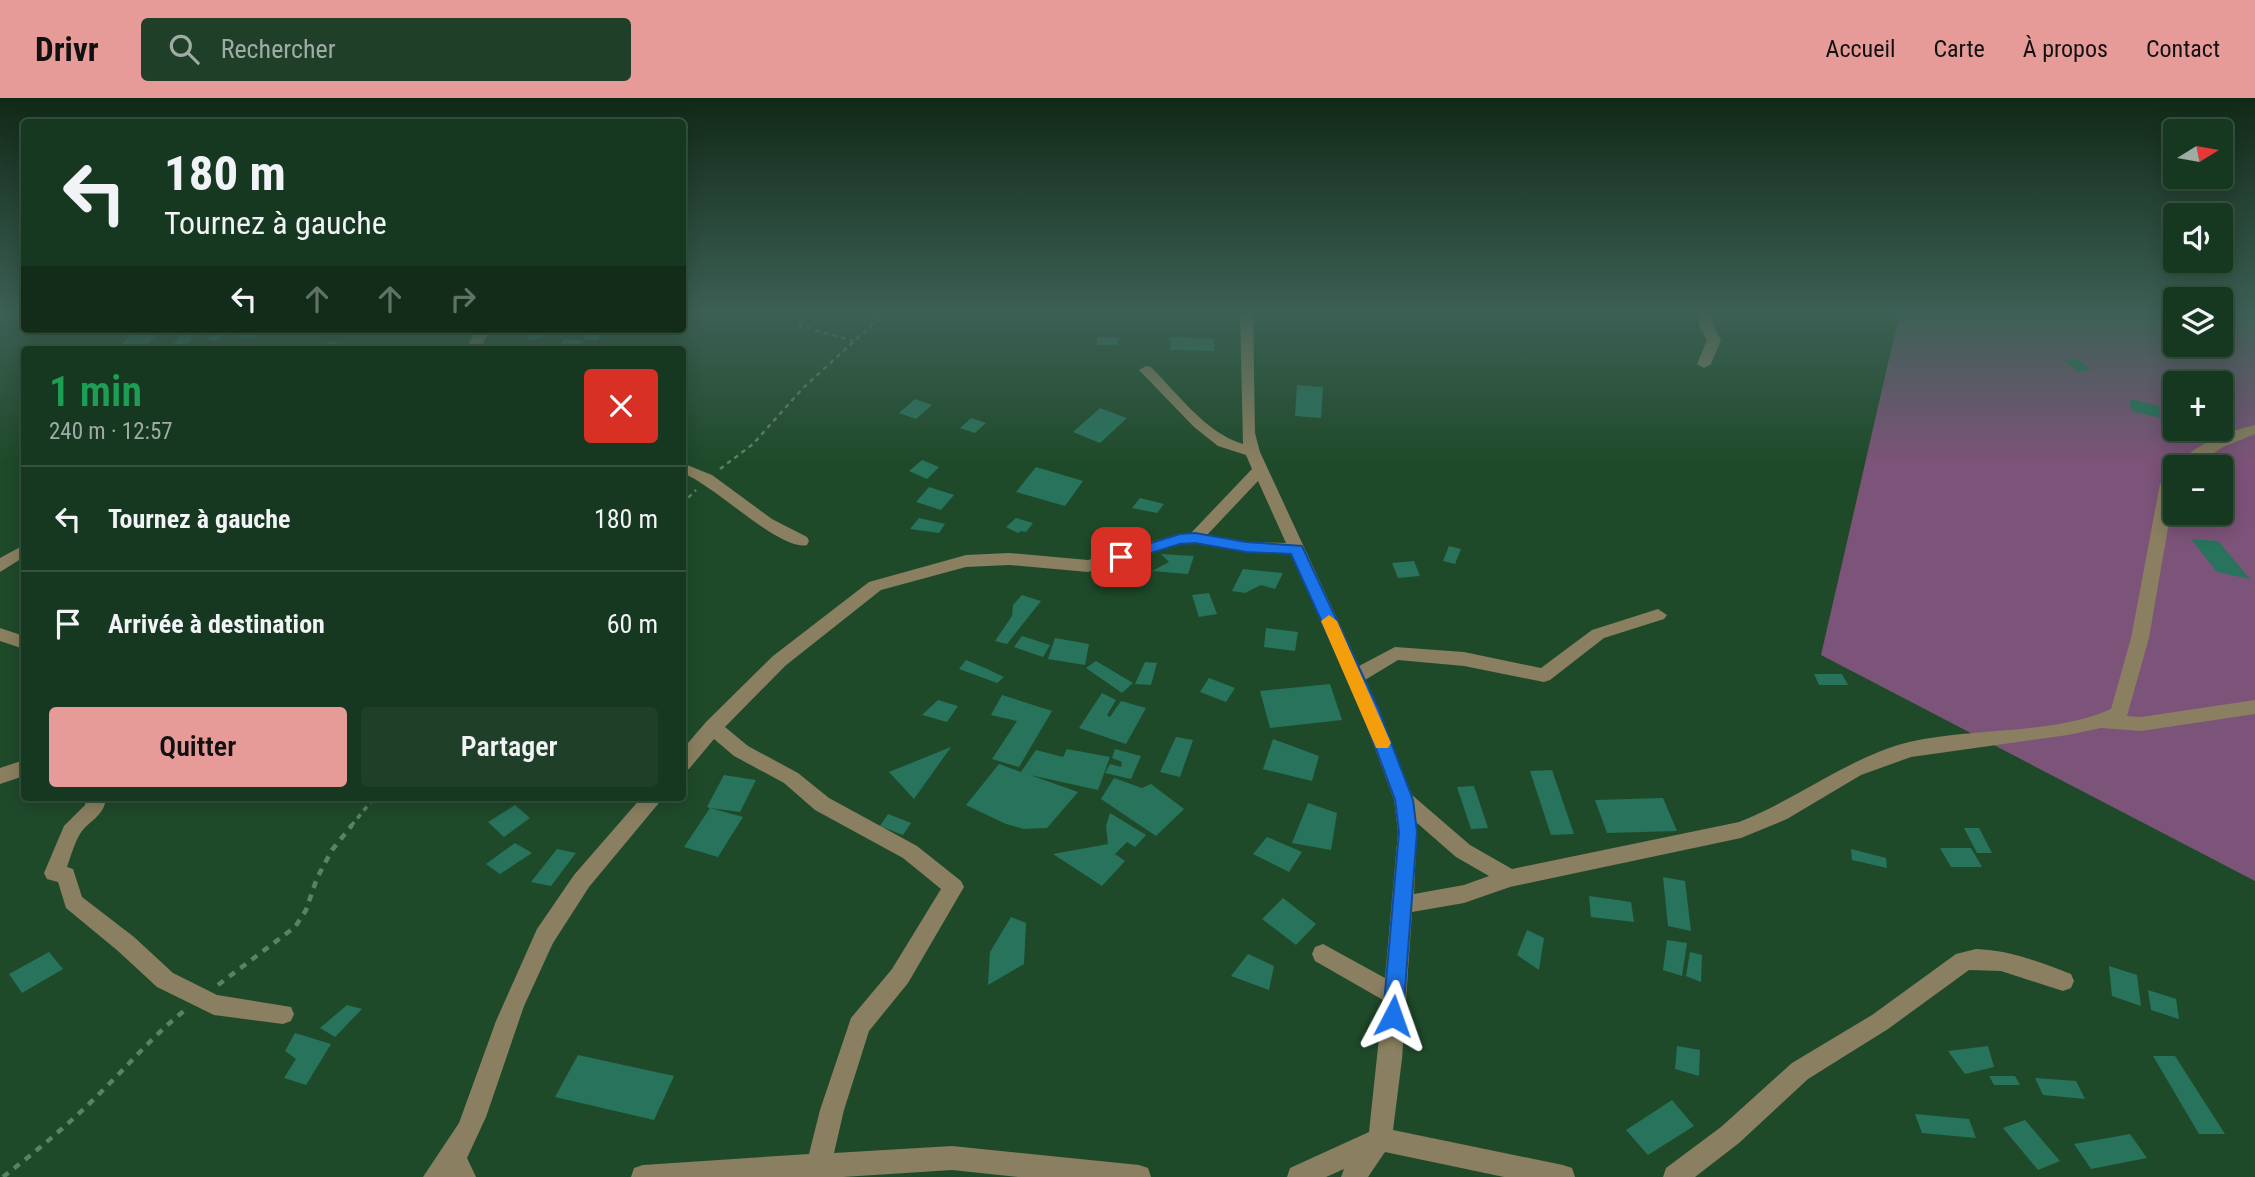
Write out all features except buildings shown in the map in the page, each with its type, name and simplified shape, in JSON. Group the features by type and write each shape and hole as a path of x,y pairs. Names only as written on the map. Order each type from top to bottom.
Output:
{"street":[{"path":"1247,361 1248,433 1251,452 1355,677 1404,800 1408,832 1380,1139 1353,1177"},
{"path":"1146,370 1199,424 1223,443 1251,452"},
{"path":"2198,455 2240,433 2255,429"},
{"path":"686,470 727,489 767,524 801,541"},
{"path":"1195,538 1260,470"},
{"path":"1402,905 1464,894 1510,878 1741,830 1765,822 1857,769 1891,754 1927,744 2068,728 2103,721 2119,713 2140,638 2163,512"},
{"path":"686,759 713,727 779,661 875,586 932,568 966,561 1009,559 1096,565 1158,545 1195,538 1246,547 1296,550"},
{"path":"0,566 21,552"},
{"path":"1355,677 1395,653 1464,659 1544,675 1598,634 1658,615"},
{"path":"0,634 21,642"},
{"path":"2103,721 2141,724 2255,707"},
{"path":"713,727 741,751 791,778 822,804 910,852 954,887 900,976 859,1026 832,1110 819,1166"},
{"path":"0,776 21,769"},
{"path":"1404,800 1463,851 1510,878"},
{"path":"96,801 88,817 76,824 54,873 66,875 73,902 126,944 165,980 214,1005 283,1014"},
{"path":"435,1177 459,1168 495,1050 545,936 586,873 650,801"},
{"path":"1323,954 1395,995"},
{"path":"1675,1177 1730,1135 1800,1071 1880,1023 1964,961 1993,959 2063,981"},
{"path":"1299,1177 1380,1139 1563,1177"},
{"path":"643,1177 952,1158 1139,1177"}],"path":[{"path":"686,500 708,478 753,444 782,410 832,361"}],"shaded area":[{"path":"1888,361 2255,361 2255,881 1821,655"}],"slow traffic":[{"path":"1329,621 1382,743"}],"route":[{"path":"1121,557 1180,539 1195,538 1246,547 1296,550 1369,708 1404,800 1408,832 1393,1016"}]}
